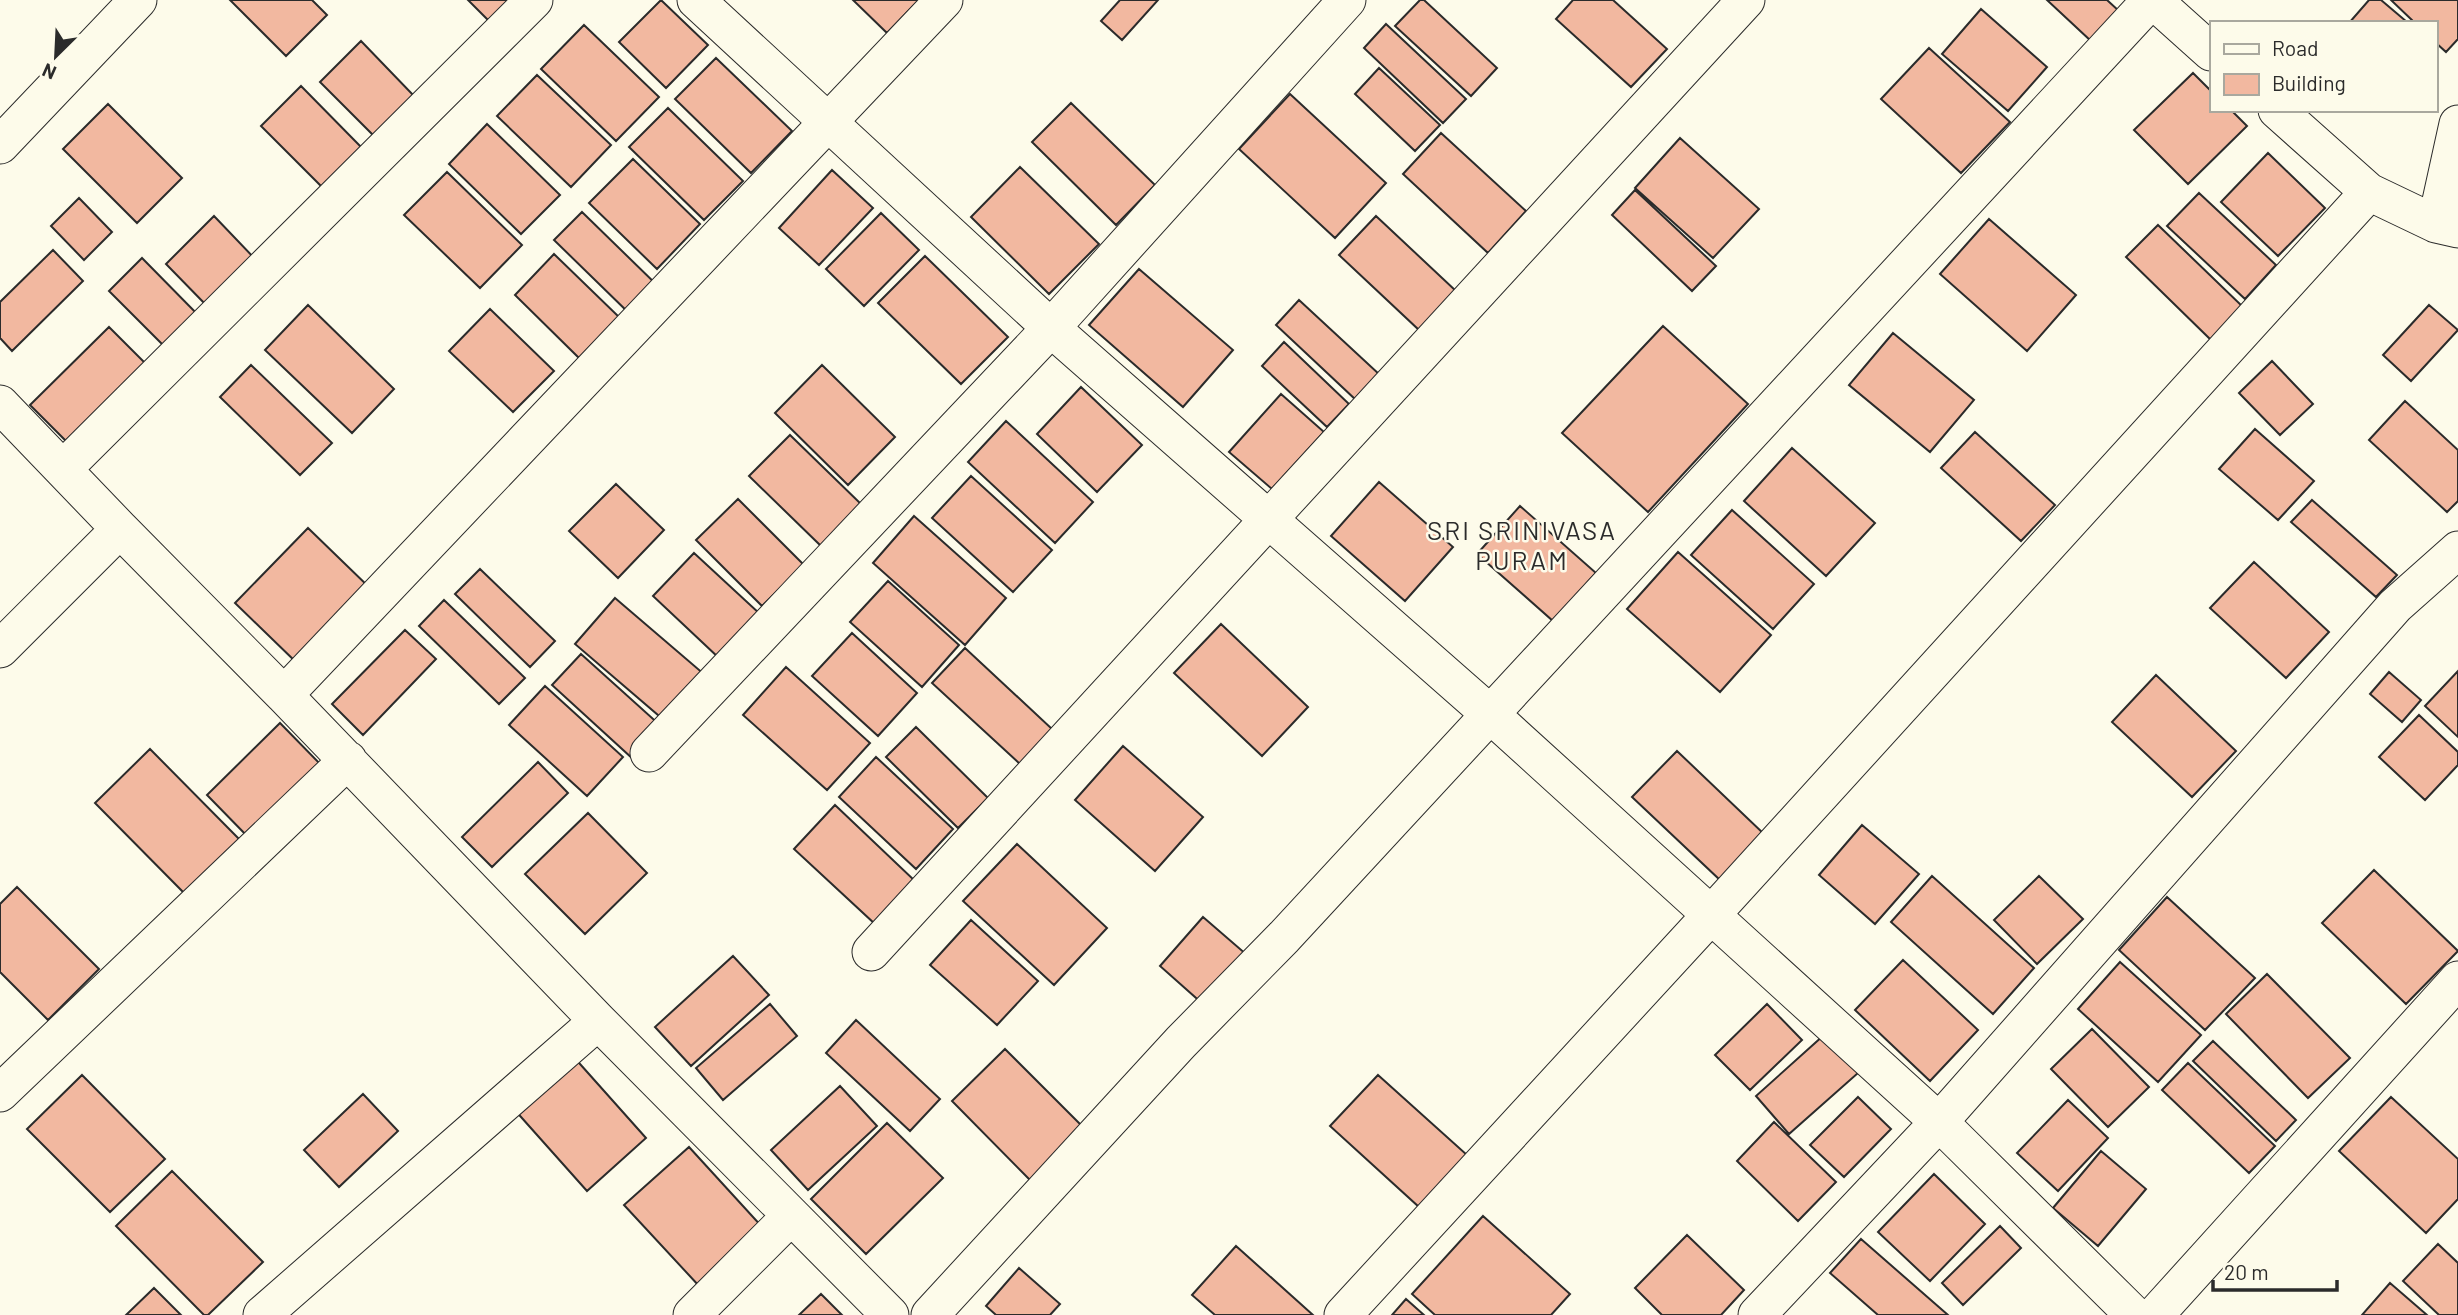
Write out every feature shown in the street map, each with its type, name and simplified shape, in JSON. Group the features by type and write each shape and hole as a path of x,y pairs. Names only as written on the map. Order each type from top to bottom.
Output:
{"street":[{"path":"0,145 138,0"},
{"path":"63,469 534,0"},
{"path":"696,0 1051,328 1490,714 1939,1122 2134,1315"},
{"path":"284,695 944,0"},
{"path":"649,753 1051,328 1347,0"},
{"path":"872,952 1746,0"},
{"path":"930,1315 2152,0 2210,51"},
{"path":"2279,112 2369,192 2447,227 2458,124"},
{"path":"1343,1315 2369,192"},
{"path":"0,404 348,760 598,1021 890,1315"},
{"path":"0,649 120,529"},
{"path":"1757,1315 1939,1122 2396,606 2458,550"},
{"path":"0,1093 348,760"},
{"path":"2154,1315 2458,980"},
{"path":"262,1315 598,1021"},
{"path":"692,1315 791,1216"}],"building":[{"path":"230,0 312,0 327,15 286,56"},
{"path":"468,0 525,0 496,28"},
{"path":"661,0 708,45 666,88 619,42"},
{"path":"853,0 919,0 887,33"},
{"path":"1120,0 1158,0 1122,40 1101,21"},
{"path":"1420,0 1424,0 1497,68 1471,96 1395,26"},
{"path":"1573,0 1613,0 1667,49 1631,87 1556,19"},
{"path":"2047,0 2107,0 2119,11 2091,41"},
{"path":"2369,0 2381,0 2406,21 2351,21"},
{"path":"2391,0 2458,0 2458,39 2446,52 2437,44 2437,21 2413,21"},
{"path":"1981,9 2047,67 2008,111 1942,54"},
{"path":"1386,24 1466,99 1443,123 1364,48"},
{"path":"584,25 659,97 616,141 541,69"},
{"path":"361,41 415,97 375,137 320,82"},
{"path":"1929,48 2010,122 1961,173 1881,99"},
{"path":"716,58 792,131 751,173 675,99"},
{"path":"1379,68 1440,125 1415,151 1355,94"},
{"path":"2193,73 2210,90 2210,112 2233,112 2247,126 2188,184 2134,130"},
{"path":"537,75 611,145 571,187 497,116"},
{"path":"301,86 365,151 325,190 261,126"},
{"path":"1290,94 1386,183 1335,238 1239,149"},
{"path":"1071,103 1155,185 1116,225 1032,142"},
{"path":"108,104 182,178 137,223 63,149"},
{"path":"668,108 743,181 704,220 629,147"},
{"path":"487,124 560,195 521,234 449,164"},
{"path":"1441,133 1526,211 1488,253 1403,174"},
{"path":"1680,138 1759,209 1713,258 1635,188"},
{"path":"2268,153 2325,208 2278,256 2221,202"},
{"path":"633,159 700,224 657,269 589,203"},
{"path":"1020,167 1099,244 1049,294 971,217"},
{"path":"832,170 873,208 819,265 779,228"},
{"path":"447,172 522,245 480,288 404,215"},
{"path":"1635,190 1716,266 1692,291 1612,215"},
{"path":"2199,193 2276,265 2245,299 2167,226"},
{"path":"79,198 112,232 84,260 51,226"},
{"path":"582,212 661,289 633,317 554,240"},
{"path":"881,213 919,250 864,306 826,269"},
{"path":"214,216 257,261 209,308 166,264"},
{"path":"1376,216 1456,291 1419,330 1339,255"},
{"path":"1989,219 2076,295 2027,351 1940,274"},
{"path":"2158,225 2243,307 2211,340 2126,257"},
{"path":"53,250 83,281 12,351 0,338 0,302"},
{"path":"554,254 619,317 579,358 515,295"},
{"path":"925,256 1008,337 961,384 878,303"},
{"path":"142,258 206,323 173,355 109,291"},
{"path":"1139,269 1233,350 1183,407 1089,325"},
{"path":"1299,300 1380,375 1356,400 1276,325"},
{"path":"308,305 394,389 352,433 265,350"},
{"path":"2429,305 2458,330 2411,381 2383,355"},
{"path":"490,309 554,371 513,412 449,351"},
{"path":"1663,326 1748,404 1648,512 1562,433"},
{"path":"109,327 146,364 67,442 30,405"},
{"path":"1893,333 1974,400 1930,452 1849,385"},
{"path":"1284,342 1349,404 1327,427 1262,366"},
{"path":"2272,361 2313,404 2280,435 2239,393"},
{"path":"251,365 332,443 300,475 220,397"},
{"path":"822,365 895,437 848,485 775,413"},
{"path":"1081,387 1142,445 1097,492 1037,434"},
{"path":"1281,394 1324,432 1272,489 1229,452"},
{"path":"2405,401 2458,450 2458,501 2447,512 2369,440"},
{"path":"1006,421 1093,502 1055,543 968,462"},
{"path":"2255,429 2314,481 2278,520 2219,469"},
{"path":"1975,432 2055,505 2021,541 1941,468"},
{"path":"790,435 862,505 821,546 749,476"},
{"path":"1792,448 1875,523 1826,576 1744,501"},
{"path":"971,476 1052,550 1013,592 932,518"},
{"path":"1379,482 1453,547 1405,601 1331,536"},
{"path":"616,484 664,530 618,578 569,531"},
{"path":"738,499 804,565 762,606 696,540"},
{"path":"2312,500 2397,575 2376,597 2291,522"},
{"path":"1520,506 1596,573 1553,621 1477,554"},
{"path":"1732,510 1814,584 1773,629 1691,555"},
{"path":"914,516 1006,598 965,645 873,563"},
{"path":"308,528 372,590 299,665 235,603"},
{"path":"1678,552 1771,635 1720,692 1627,609"},
{"path":"694,553 760,614 719,658 653,596"},
{"path":"2254,562 2329,632 2286,678 2210,608"},
{"path":"480,569 555,641 530,667 455,594"},
{"path":"888,581 959,645 922,687 850,622"},
{"path":"615,598 705,675 665,721 575,644"},
{"path":"444,600 525,678 499,704 419,626"},
{"path":"1221,624 1308,707 1262,756 1174,673"},
{"path":"405,630 436,659 363,735 332,704"},
{"path":"852,633 917,693 878,736 812,676"},
{"path":"965,648 1052,729 1020,764 932,683"},
{"path":"581,654 662,727 633,759 552,685"},
{"path":"786,667 870,743 827,790 743,715"},
{"path":"2458,671 2458,737 2425,706"},
{"path":"2389,672 2421,700 2402,722 2370,694"},
{"path":"2156,675 2236,751 2192,797 2112,722"},
{"path":"545,686 623,757 587,796 509,725"},
{"path":"2419,715 2458,752 2458,765 2425,800 2379,757"},
{"path":"280,723 324,768 251,840 207,795"},
{"path":"916,727 988,798 958,828 886,757"},
{"path":"1123,746 1203,817 1155,871 1075,800"},
{"path":"150,749 243,843 188,897 95,803"},
{"path":"1677,751 1764,834 1720,880 1632,797"},
{"path":"876,757 953,829 916,869 839,797"},
{"path":"538,762 568,793 492,867 462,837"},
{"path":"835,805 915,881 875,924 794,849"},
{"path":"588,813 647,873 585,934 525,874"},
{"path":"1862,825 1919,874 1875,924 1819,875"},
{"path":"1017,844 1107,928 1054,985 963,901"},
{"path":"2374,870 2458,951 2406,1004 2322,923"},
{"path":"1932,876 2034,968 1993,1014 1891,922"},
{"path":"2039,876 2083,919 2037,964 1994,920"},
{"path":"17,887 99,969 48,1020 0,972 0,904"},
{"path":"2167,897 2255,978 2205,1030 2119,950"},
{"path":"1203,917 1247,955 1204,1005 1160,966"},
{"path":"971,920 1038,981 997,1025 930,965"},
{"path":"733,956 769,995 691,1066 655,1027"},
{"path":"1903,960 1978,1030 1930,1081 1855,1010"},
{"path":"2120,962 2201,1035 2158,1082 2078,1009"},
{"path":"2267,974 2350,1058 2308,1098 2226,1014"},
{"path":"770,1004 797,1036 723,1100 696,1068"},
{"path":"1767,1004 1802,1040 1750,1090 1715,1055"},
{"path":"856,1020 940,1099 910,1131 826,1053"},
{"path":"2092,1029 2149,1087 2108,1127 2051,1069"},
{"path":"1824,1035 1858,1073 1789,1134 1756,1096"},
{"path":"2213,1041 2296,1120 2276,1141 2193,1061"},
{"path":"1005,1049 1084,1128 1031,1181 952,1101"},
{"path":"572,1055 646,1138 587,1191 513,1108"},
{"path":"2188,1063 2275,1146 2249,1173 2162,1090"},
{"path":"82,1075 165,1159 110,1212 27,1129"},
{"path":"1378,1075 1467,1155 1419,1207 1330,1126"},
{"path":"840,1086 877,1126 808,1190 771,1150"},
{"path":"363,1094 398,1131 339,1187 304,1150"},
{"path":"1858,1097 1891,1129 1844,1177 1810,1145"},
{"path":"2391,1097 2458,1159 2458,1199 2426,1233 2339,1151"},
{"path":"2068,1100 2108,1138 2058,1191 2017,1153"},
{"path":"1774,1122 1836,1182 1798,1221 1737,1161"},
{"path":"887,1123 943,1178 866,1254 811,1199"},
{"path":"689,1147 764,1229 700,1287 624,1205"},
{"path":"2101,1151 2146,1189 2098,1246 2053,1208"},
{"path":"172,1171 263,1262 208,1315 204,1315 116,1226"},
{"path":"1934,1174 1985,1224 1930,1281 1878,1232"},
{"path":"1483,1216 1570,1294 1551,1315 1435,1315 1412,1294"},
{"path":"2000,1226 2021,1248 1963,1305 1942,1283"},
{"path":"1687,1235 1744,1290 1721,1315 1662,1315 1635,1288"},
{"path":"1861,1239 1948,1315 1878,1315 1830,1273"},
{"path":"2438,1244 2458,1263 2458,1315 2439,1315 2403,1281"},
{"path":"1236,1246 1313,1315 1215,1315 1192,1295"},
{"path":"1019,1268 1060,1304 1050,1315 996,1315 986,1306"},
{"path":"2390,1283 2427,1315 2362,1315"},
{"path":"154,1288 181,1315 126,1315"},
{"path":"821,1294 842,1315 799,1315"},
{"path":"1406,1299 1424,1315 1392,1315"}],"district":[{"name":"SRI SRINIVASA PURAM","path":"1522,546"}]}
